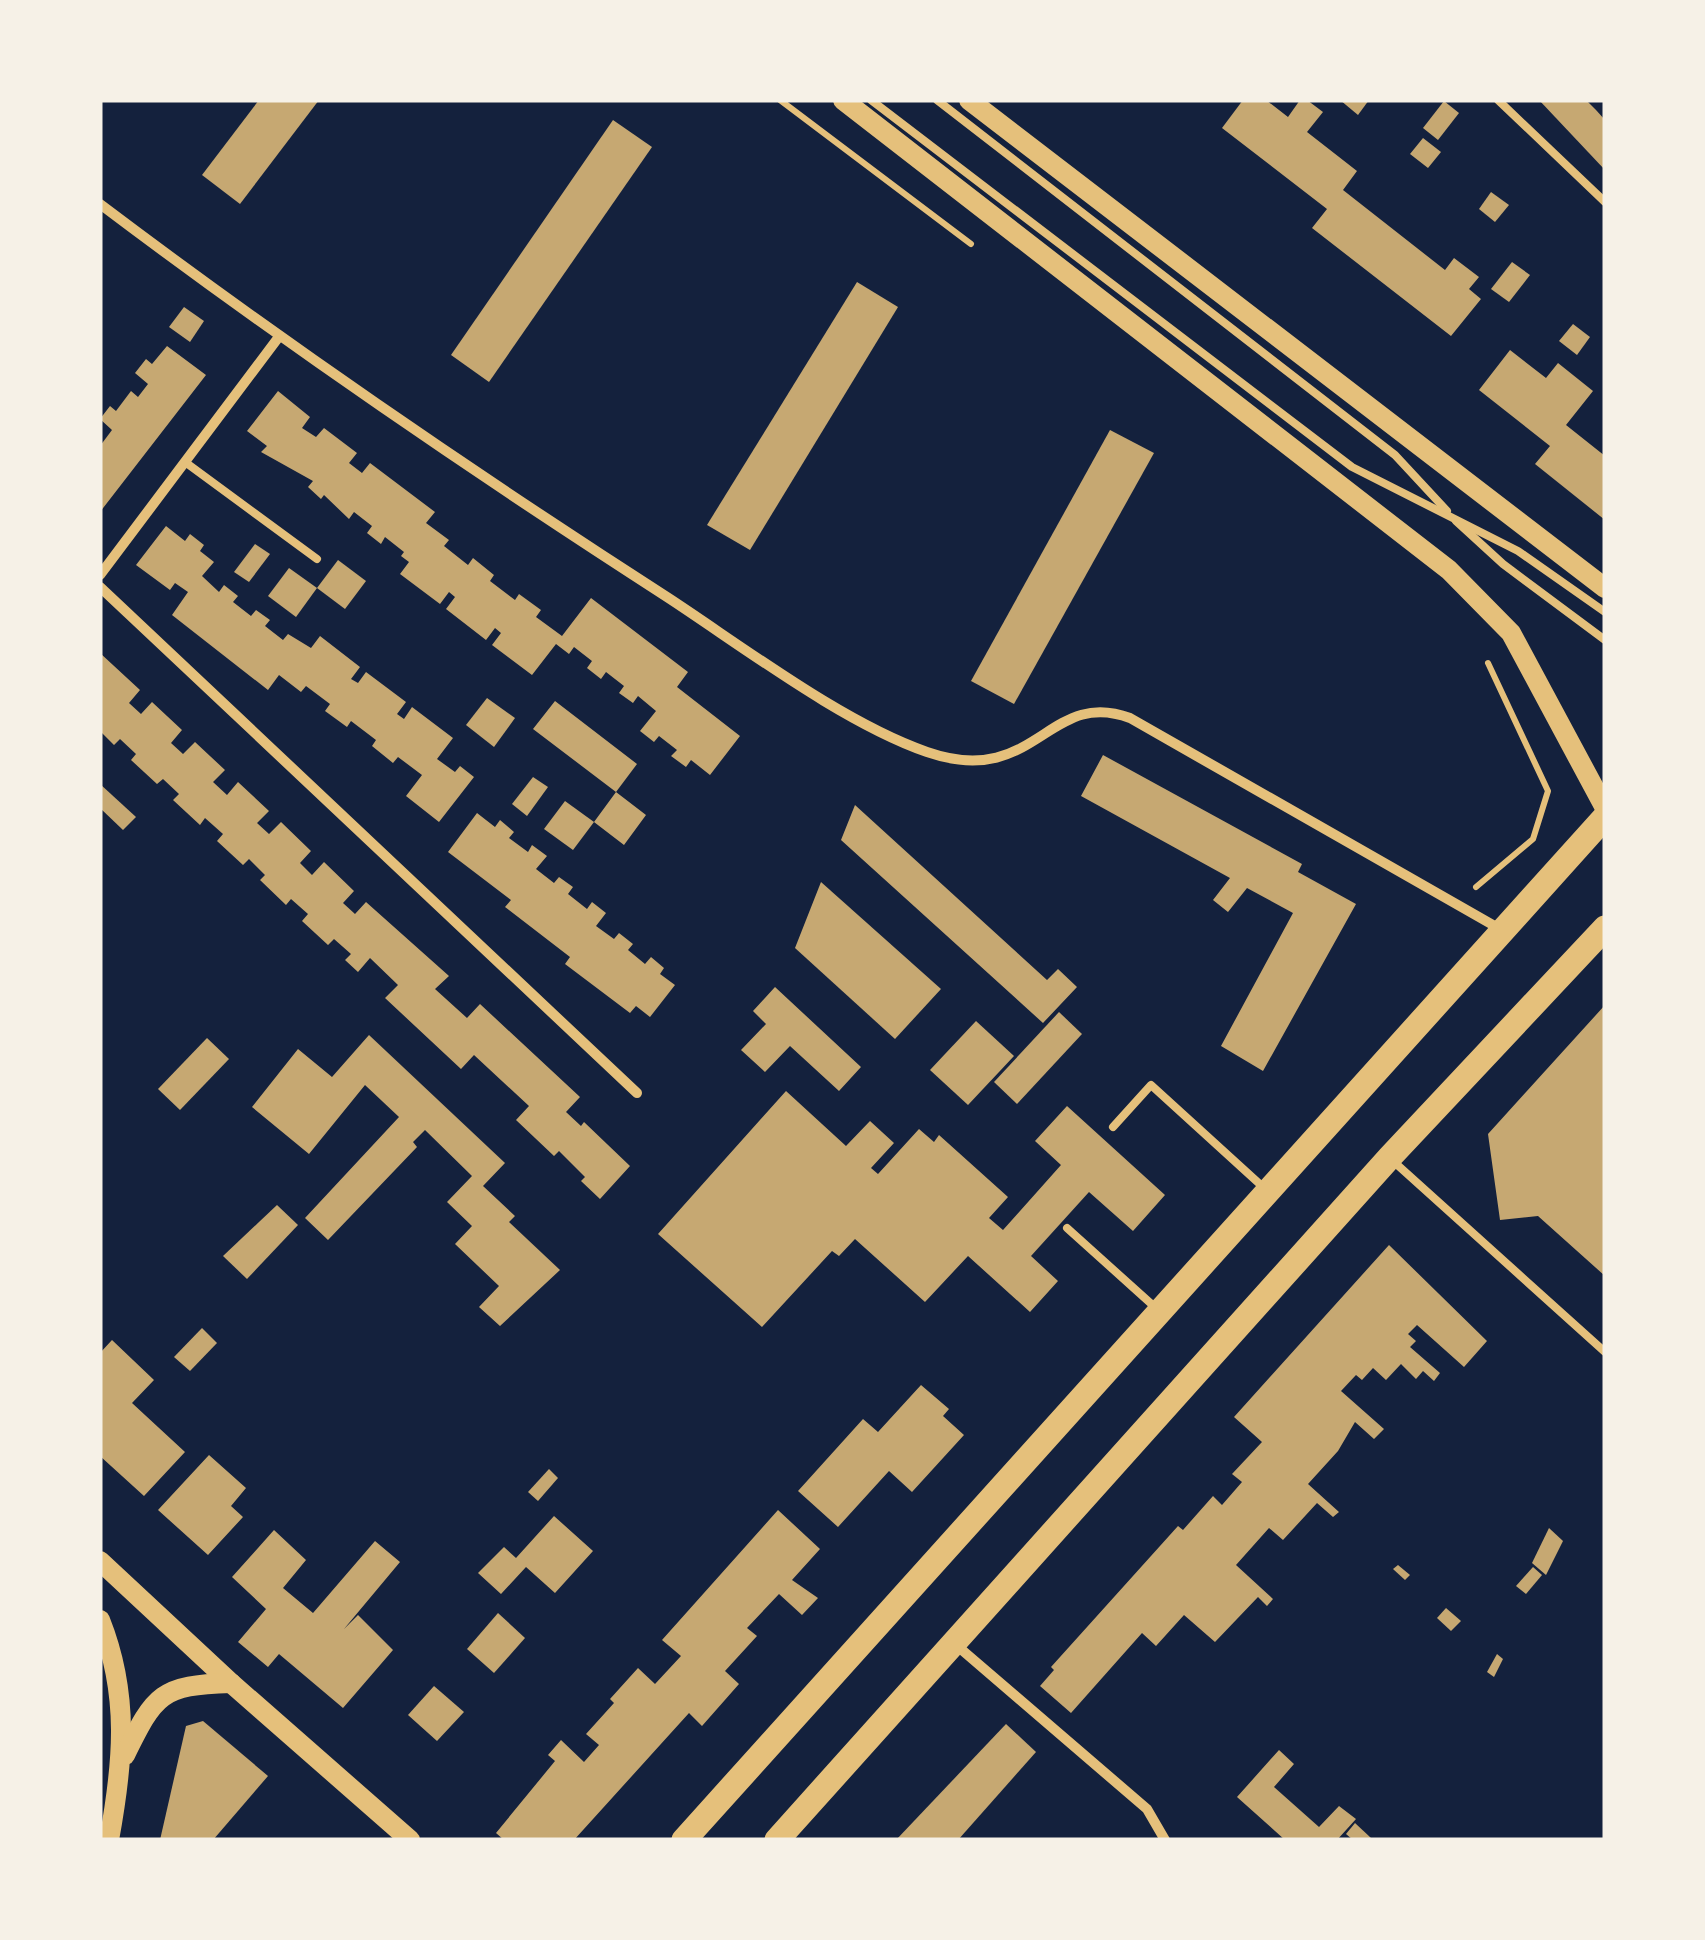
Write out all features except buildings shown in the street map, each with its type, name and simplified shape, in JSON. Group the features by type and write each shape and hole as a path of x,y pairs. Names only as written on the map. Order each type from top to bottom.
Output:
{"main road":[{"path":"843,100 1449,570 1521,649 1605,808"},
{"path":"969,100 1605,588"},
{"path":"684,1840 1605,817"},
{"path":"777,1840 1390,1158 1605,928"},
{"path":"100,1562 203,1653 230,1684 410,1840"},
{"path":"100,1620 116,1676 124,1757 108,1840"},
{"path":"124,1757 157,1698 187,1685 230,1684"}],"street":[{"path":"100,204 278,338 772,666 904,743 953,759 997,760 1032,745 1071,716 1106,709 1130,718 1504,931"},
{"path":"100,575 278,338"},
{"path":"100,587 638,1093"},
{"path":"954,1643 1147,1809 1165,1840"}],"lane":[{"path":"871,100 1352,466 1554,574 1605,612"},
{"path":"937,100 1395,455 1452,517 1503,564 1605,640"},
{"path":"1498,100 1605,202"},
{"path":"184,462 317,559"},
{"path":"1113,1127 1151,1086 1266,1190"},
{"path":"1390,1158 1605,1352"},
{"path":"1067,1228 1160,1312"}],"path":[{"path":"1453,904 1510,862 1533,838 1548,790 1480,647"}]}
